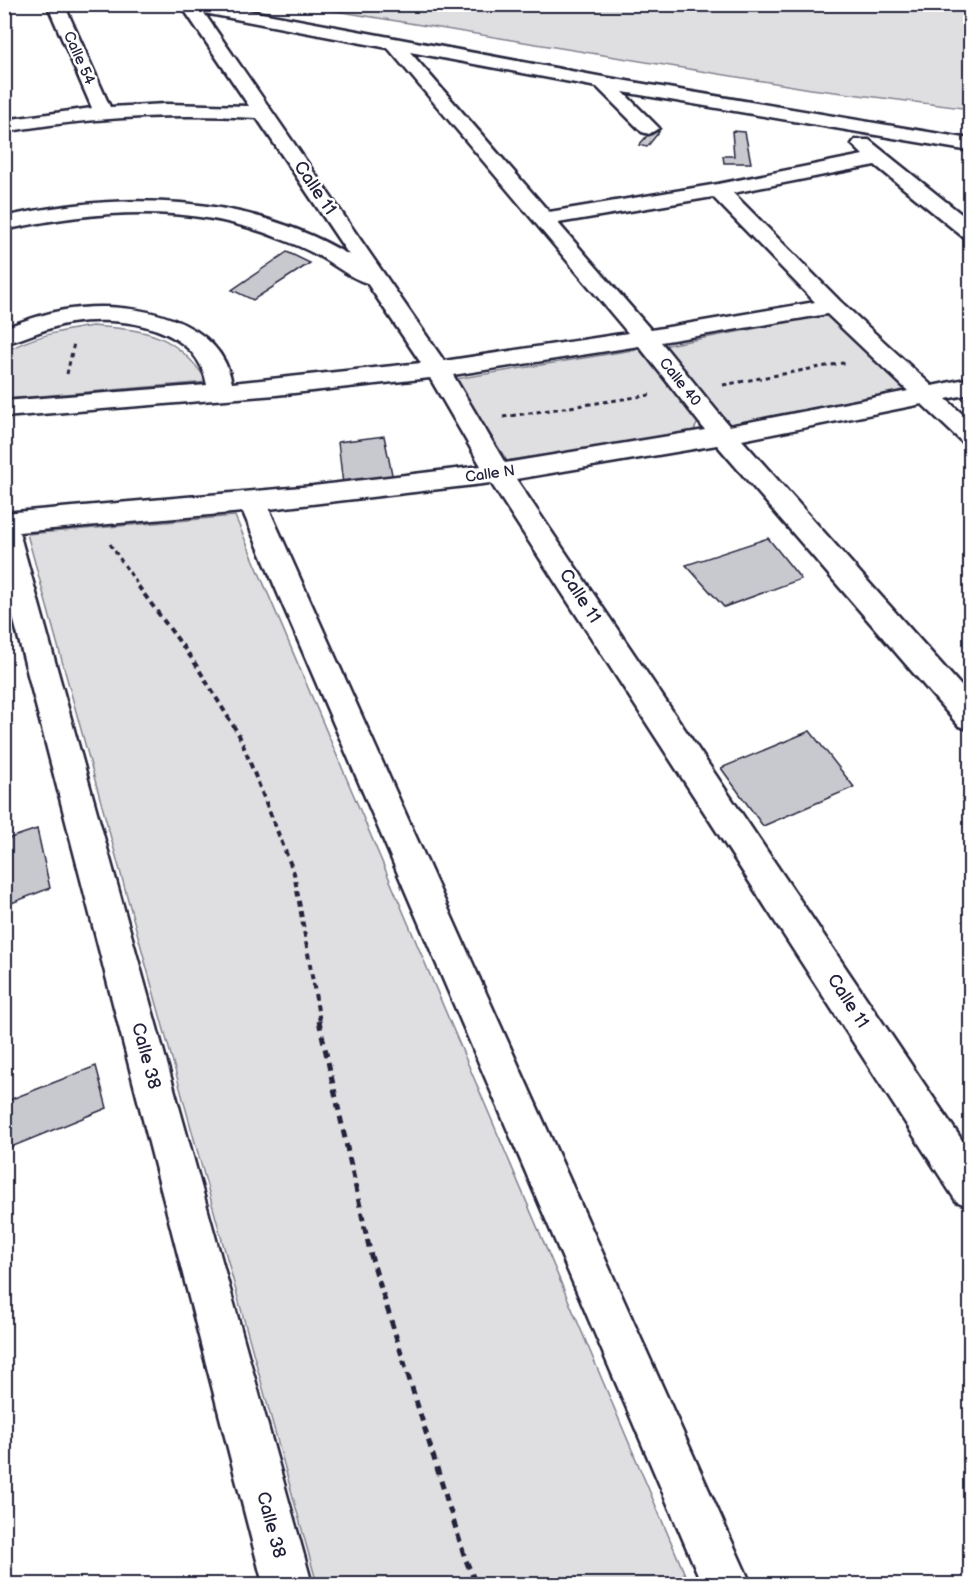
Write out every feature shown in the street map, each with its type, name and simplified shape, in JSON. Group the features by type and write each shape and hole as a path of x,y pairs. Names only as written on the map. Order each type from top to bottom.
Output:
{"street":[{"name":"Calle 54","path":"55,4 103,112"},
{"path":"189,5 603,83 970,145"},
{"name":"Calle 11","path":"189,5 437,369 498,473 970,1187"},
{"name":"Calle 40","path":"393,43 645,338 723,435 970,717"},
{"path":"603,83 649,128"},
{"path":"4,126 103,112 191,108 264,113"},
{"path":"837,124 970,231"},
{"path":"543,219 718,190 879,158"},
{"path":"718,190 832,306 970,435"},
{"path":"4,224 113,207 167,206 218,213 271,226 315,243 381,286"},
{"path":"4,409 221,392 437,369 645,338 832,306"},
{"path":"4,337 35,325 80,315 131,316 167,326 193,340 214,362 221,392"},
{"name":"Calle N","path":"4,525 253,502 498,473 723,435 970,386"},
{"path":"253,502 727,1584"},
{"name":"Calle 38","path":"4,525 287,1584"}],"path":[{"path":"61,404 80,315"},
{"path":"93,516 130,576 193,660 239,735 294,873 309,967 332,1085 370,1256 465,1558 476,1584"}],"shaded area":[{"path":"299,5 970,5 970,109 811,89"},
{"path":"832,314 908,392 731,425 662,346"},
{"path":"92,326 129,330 159,337 184,353 208,382 5,399 5,352 36,338"},
{"path":"639,349 698,422 693,432 507,461 455,379"},
{"path":"235,516 689,1584 317,1584 27,534"}],"building":[{"path":"652,130 659,132 647,147 639,145"},
{"path":"732,131 745,132 751,163 724,163 723,156 734,156"},
{"path":"287,252 310,263 253,300 232,290"},
{"path":"384,436 393,479 343,484 338,442"},
{"path":"768,538 801,579 724,607 686,565"},
{"path":"810,731 854,787 763,826 721,768"},
{"path":"37,829 50,888 4,906 4,840"},
{"path":"96,1066 107,1108 4,1150 4,1102"}]}
